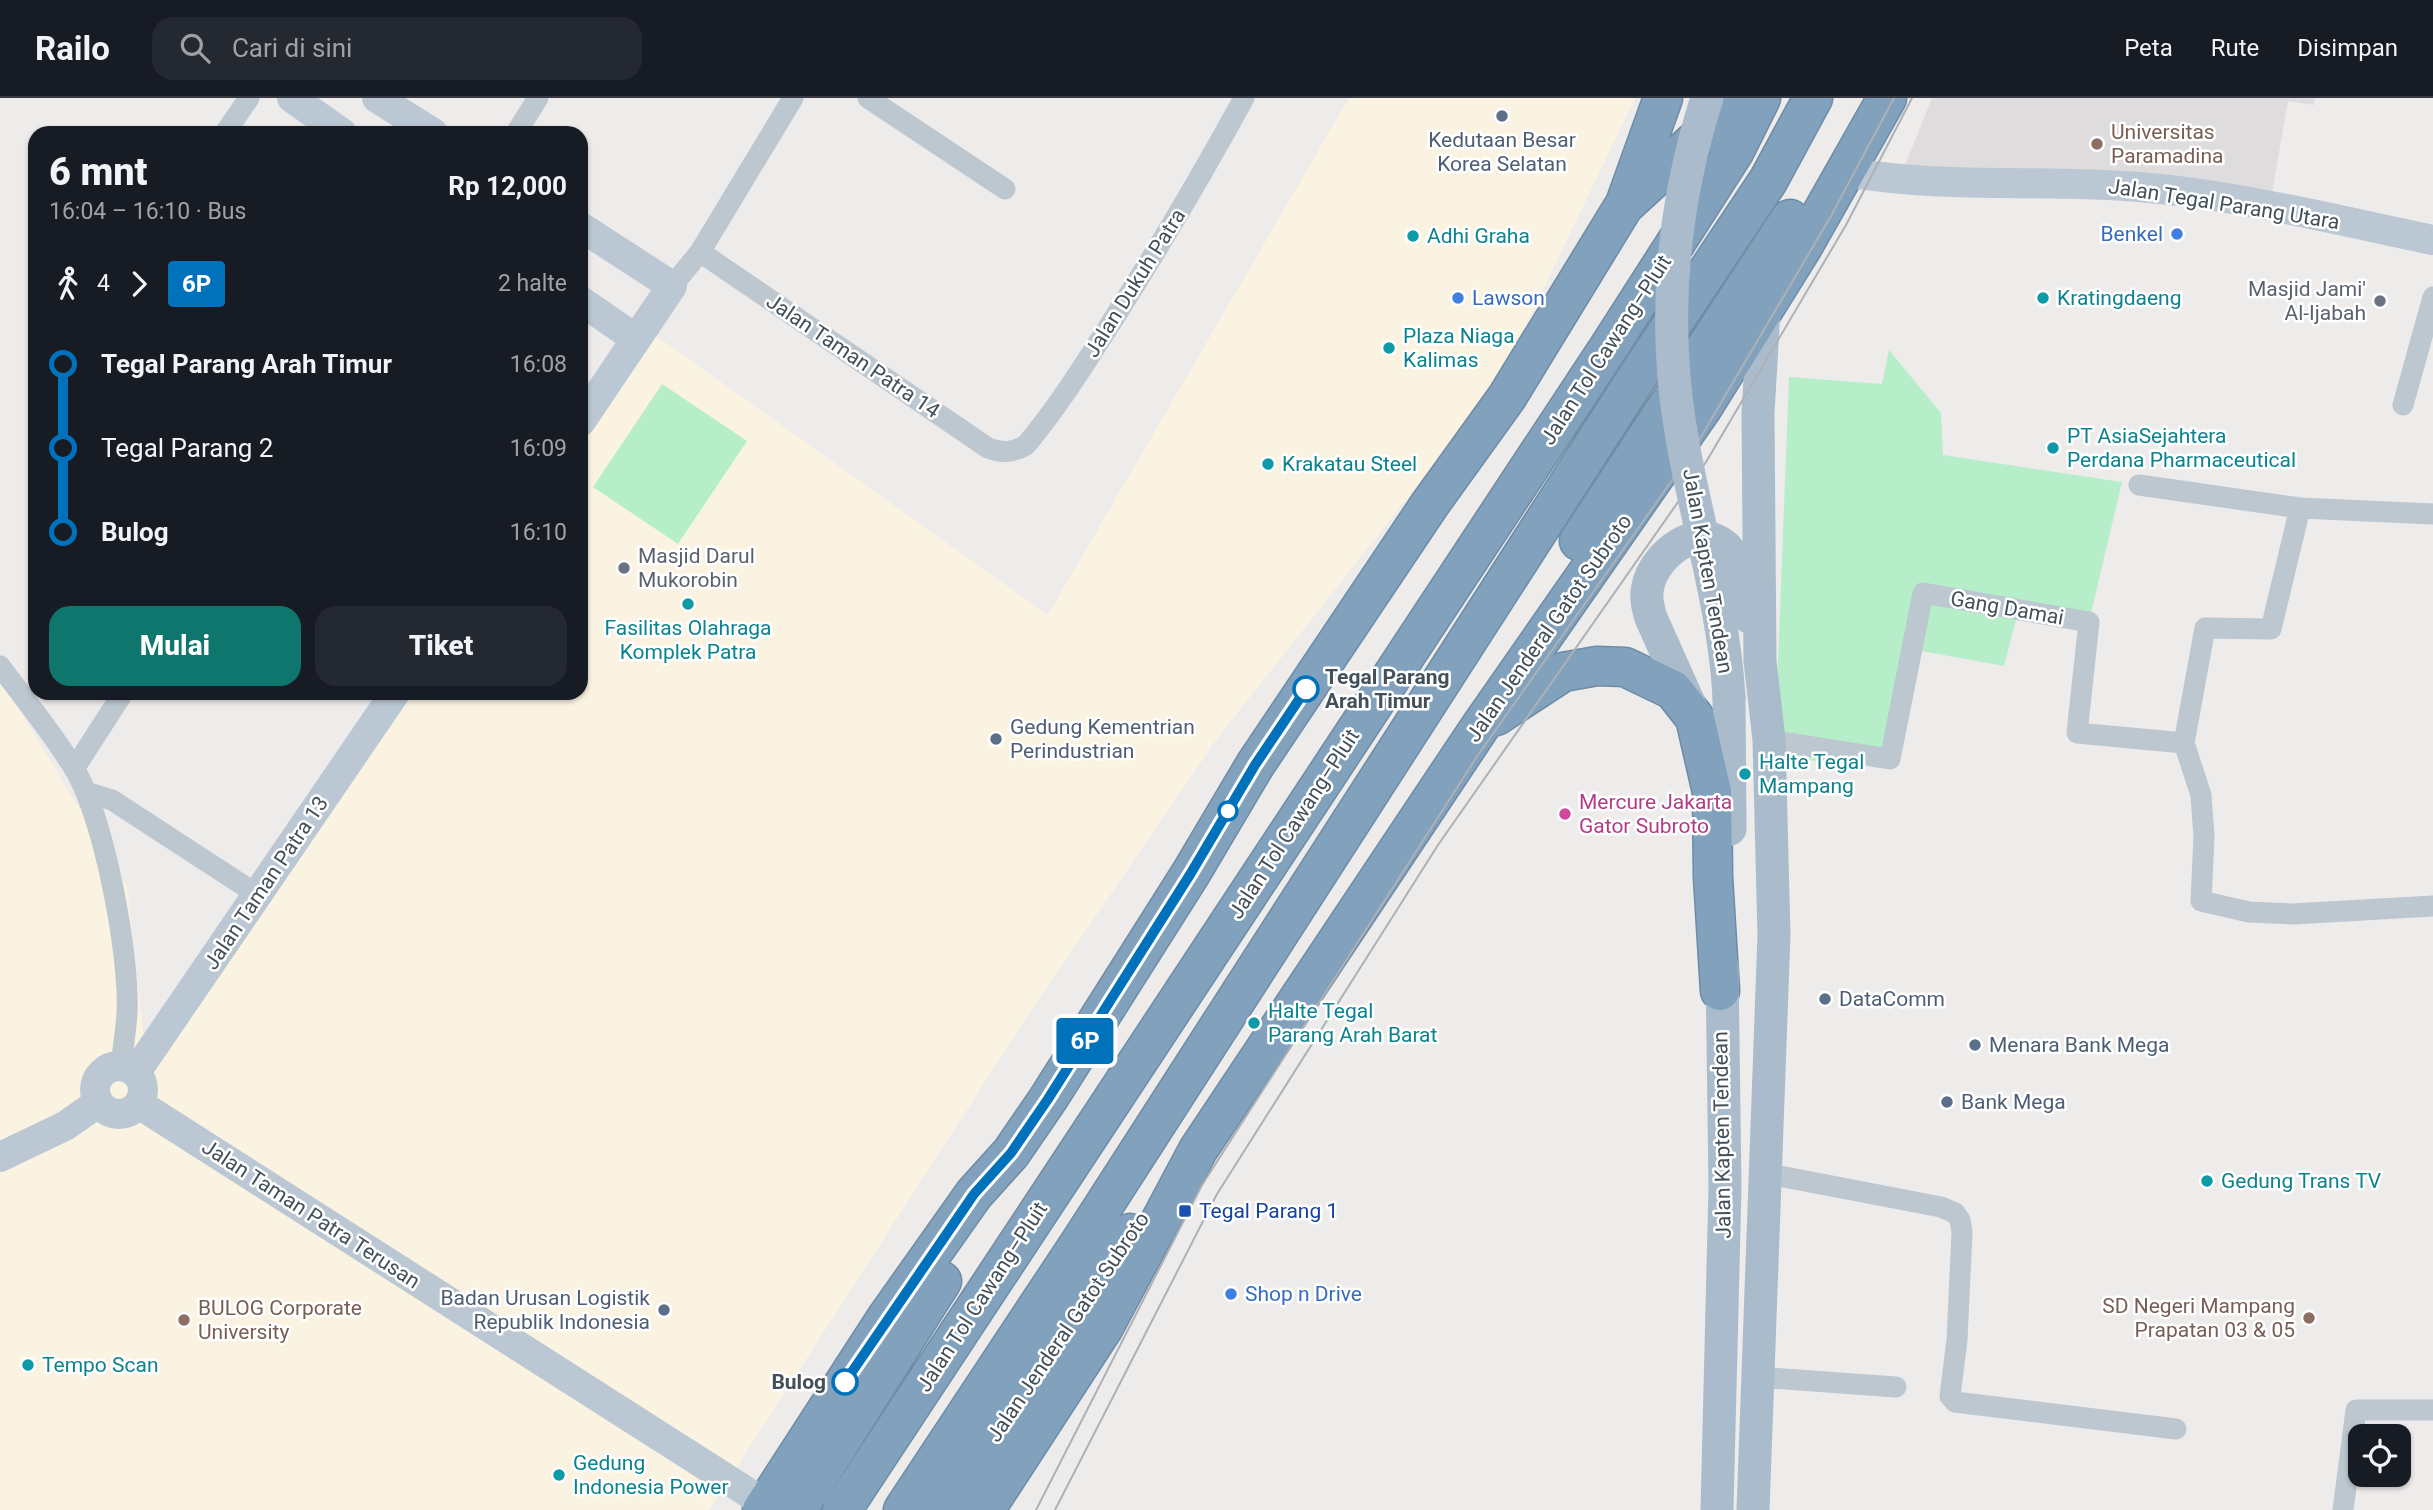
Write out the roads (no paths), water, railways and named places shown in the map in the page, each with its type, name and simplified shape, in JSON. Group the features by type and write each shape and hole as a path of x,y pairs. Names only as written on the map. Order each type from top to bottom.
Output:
{"highway":[{"path":"775,1508 887,1317 974,1194 1011,1153 1080,1049 1255,765 1430,504 1507,397 1625,205 1663,98"},
{"path":"1625,205 1709,128 1729,98"},
{"name":"Jalan Tol Cawang–Pluit","path":"842,1510 1609,348 1734,152 1761,98"},
{"name":"Jalan Tol Cawang–Pluit","path":"904,1510 1081,1241 1643,368 1768,181 1813,98"},
{"path":"1490,713 1569,556 1800,204 1856,98"},
{"name":"Jalan Jenderal Gatot Subroto","path":"985,1510 1104,1327 1198,1150 1490,713 1703,407 1847,172 1886,98"},
{"path":"1490,713 1563,672 1597,666 1625,667 1674,690 1695,718 1712,793 1713,877 1720,991"},
{"name":"Jalan Jenderal Gatot Subroto","path":"945,1510 1102,1274 1162,1190 1198,1150"},
{"path":"775,1508 953,1264 995,1195 1011,1153"}],"main road":[{"name":"Jalan Kapten Tendean","path":"1707,98 1686,169 1676,229 1671,303 1674,379 1727,657 1730,814 1720,991 1724,1187 1717,1510"},
{"name":"Jalan Kapten Tendean","path":"1753,1510 1774,935 1769,740 1760,661 1758,413 1764,310"},
{"path":"1695,718 1651,618 1647,602 1652,574 1668,552 1682,542 1697,539 1713,540 1726,547 1733,557 1760,661"}],"street":[{"path":"230,126 249,98"},
{"path":"292,98 332,126"},
{"path":"377,98 422,126"},
{"path":"520,126 538,98"},
{"path":"588,411 672,286 700,252 793,98"},
{"path":"868,98 1005,189"},
{"name":"Jalan Dukuh Patra","path":"1008,452 1026,445 1061,400 1206,169 1244,98"},
{"name":"Jalan Tegal Parang Utara","path":"1847,172 1893,180 2141,187 2282,209 2433,240"},
{"path":"588,232 672,286"},
{"name":"Jalan Taman Patra 14","path":"700,252 988,448 1008,452"},
{"path":"2403,405 2433,297"},
{"path":"588,305 636,339"},
{"path":"2139,485 2300,508 2433,514"},
{"path":"2300,508 2271,629 2205,628 2184,743 2201,794 2204,837 2201,901 2249,912 2293,914 2433,906"},
{"name":"Gang Damai","path":"1769,740 1890,759 1924,593 2090,622 2077,733 2184,743"},
{"path":"0,666 74,769 86,792 108,870 121,939 128,1069 143,1087 139,1104 123,1114 114,1114 98,1103 95,1094 99,1077 112,1067 128,1069"},
{"path":"74,769 118,700"},
{"name":"Jalan Taman Patra 13","path":"128,1069 258,895 390,700"},
{"path":"86,792 111,800 258,895"},
{"path":"0,1157 65,1126 98,1103"},
{"name":"Jalan Taman Patra Terusan","path":"139,1104 775,1508"},
{"path":"1764,1173 1918,1202 1955,1213 1960,1220 1962,1232 1958,1340 1950,1396 1955,1402 2176,1429"},
{"path":"1756,1377 1896,1387"},
{"path":"2343,1510 2356,1410 2433,1410"}],"tram line":[{"path":"1036,1510 1202,1185 1478,755 1692,452 1831,216 1894,98"},
{"path":"1055,1510 1217,1194 1438,845 1706,462 1846,225 1912,98"}],"place":[{"name":"Kedutaan Besar Korea Selatan","path":"1502,116"},
{"name":"Universitas Paramadina","path":"2097,144"},
{"name":"Benkel","path":"2177,234"},
{"name":"Adhi Graha","path":"1413,236"},
{"name":"Lawson","path":"1458,298"},
{"name":"Kratingdaeng","path":"2043,298"},
{"name":"Masjid Jami' Al-Ijabah","path":"2380,301"},
{"name":"Plaza Niaga Kalimas","path":"1389,348"},
{"name":"PT AsiaSejahtera Perdana Pharmaceutical","path":"2053,448"},
{"name":"Krakatau Steel","path":"1268,464"},
{"name":"Masjid Darul Mukorobin","path":"624,568"},
{"name":"Fasilitas Olahraga Komplek Patra","path":"688,604"},
{"name":"Tegal Parang Arah Timur","path":"1306,689"},
{"name":"Gedung Kementrian Perindustrian","path":"996,739"},
{"name":"Halte Tegal Mampang","path":"1745,774"},
{"name":"Mercure Jakarta Gator Subroto","path":"1565,814"},
{"name":"DataComm","path":"1825,999"},
{"name":"Halte Tegal Parang Arah Barat","path":"1254,1023"},
{"name":"Menara Bank Mega","path":"1975,1045"},
{"name":"Bank Mega","path":"1947,1102"},
{"name":"Gedung Trans TV","path":"2207,1181"},
{"name":"Tegal Parang 1","path":"1185,1211"},
{"name":"Shop n Drive","path":"1231,1294"},
{"name":"Badan Urusan Logistik Republik Indonesia","path":"664,1310"},
{"name":"SD Negeri Mampang Prapatan 03 & 05","path":"2309,1318"},
{"name":"BULOG Corporate University","path":"184,1320"},
{"name":"Tempo Scan","path":"28,1365"},
{"name":"Bulog","path":"845,1382"},
{"name":"Gedung Indonesia Power","path":"559,1475"}]}
